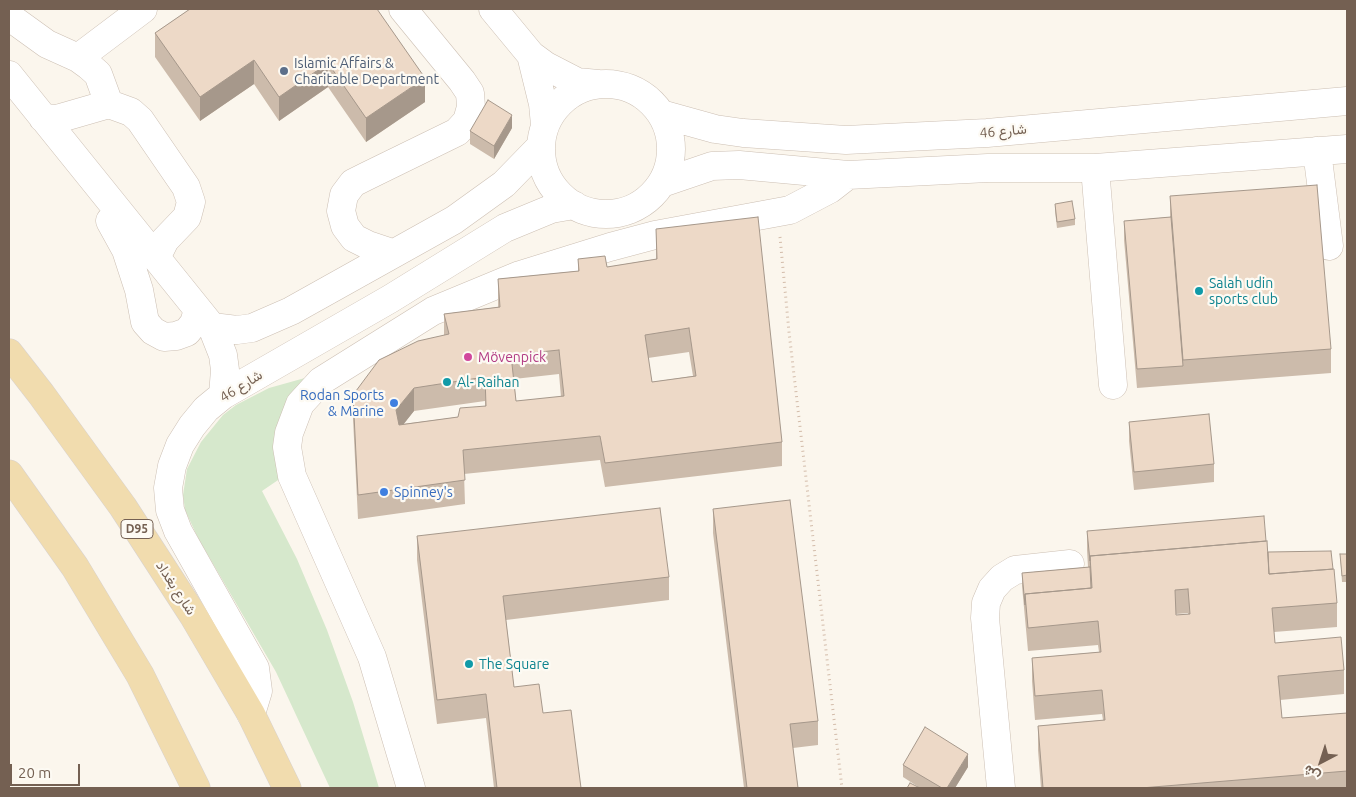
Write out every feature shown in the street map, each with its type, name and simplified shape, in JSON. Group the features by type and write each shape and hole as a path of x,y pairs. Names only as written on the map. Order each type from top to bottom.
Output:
{"main road":[{"name":"شارع بغداد","path":"9,353 42,394 123,507 193,615 252,714 287,788"},
{"path":"9,474 75,567 140,675 196,788"}],"street":[{"path":"78,58 143,9"},
{"path":"392,253 354,238 345,226 341,211 344,196 354,184 367,176 457,132 467,121 472,107 470,93 462,81 403,9"},
{"path":"504,13 531,55 543,104 542,160 550,180 562,197 574,205 593,212 613,213 632,208 649,198 662,182 669,166 671,148 668,130 661,114 649,100 634,90 616,85 577,82 560,75 531,55"},
{"path":"14,16 47,44 78,58 98,74 108,104"},
{"path":"9,75 205,318 223,355 225,370 223,395"},
{"path":"62,142 126,250 139,290 145,322 153,331 164,336 176,336 187,332 194,323 205,318 237,330 252,328 274,320 454,220 504,184 543,136 554,110 566,97 581,88 598,84"},
{"name":"شارع 46","path":"661,114 715,129 743,133 846,140 987,133 1347,101"},
{"path":"43,118 57,119 108,104 131,112 140,120 189,194 191,202 187,217 166,240 156,258"},
{"path":"662,182 712,166 730,165 848,176 988,168 1095,168 1347,149"},
{"path":"1317,151 1328,246"},
{"path":"1095,168 1113,385"},
{"path":"410,788 372,657 292,476 288,440 293,418 300,404 322,381 433,311 520,275 582,254 655,235 790,210 830,189 848,176"},
{"name":"شارع 46","path":"252,714 258,691 255,668 178,531 170,510 169,495 172,466 180,445 206,409 223,395 390,299 505,228 551,209 574,205"},
{"path":"1001,788 985,618 986,603 992,589 1002,578 1015,570 1070,564"}],"path":[{"path":"780,230 789,332 842,788"}],"green space":[{"path":"312,376 284,476 262,491 297,559 327,630 353,702 379,788 330,788 276,672 198,538 185,510 183,495 187,469 201,442 223,415 236,405 269,388"}],"building":[{"name":"Islamic Affairs & Charitable Department","path":"190,9 377,9 425,78 366,118 328,63 279,97 254,60 200,97 155,33"},
{"path":"488,100 512,115 494,146 470,131"},
{"path":"1317,185 1331,349 1183,360 1170,196"},
{"path":"1072,201 1075,219 1057,222 1055,204"},
{"name":"Al- Raihan","path":"758,217 782,442 605,463 600,436 463,450 465,480 358,495 353,395 379,360 418,341 449,334 444,314 500,307 498,279 579,271 578,259 605,256 607,267 657,259 656,229","holes":["689,328 696,376 652,382 645,335","559,350 564,396 516,401 511,355","485,377 486,406 460,408 458,417 399,425 396,410 414,388"]},
{"path":"1171,217 1183,366 1137,369 1124,221"},
{"path":"1209,414 1214,464 1134,472 1129,422"},
{"path":"790,500 818,721 790,724 798,788 747,788 713,509"},
{"name":"The Square","path":"660,508 669,577 503,596 514,687 539,684 543,713 571,710 581,788 497,788 486,694 437,700 417,536"},
{"path":"1264,516 1266,541 1090,556 1090,561 1087,531"},
{"path":"1267,541 1269,574 1334,569 1337,603 1272,608 1275,643 1341,637 1344,670 1278,676 1282,718 1347,713 1347,771 1141,788 1043,788 1038,726 1105,720 1102,690 1035,696 1032,658 1101,652 1098,621 1028,628 1025,594 1092,588 1090,556","holes":["1188,589 1190,614 1176,615 1175,590"]},
{"path":"1331,551 1333,569 1269,574 1268,552"},
{"path":"1340,554 1347,554 1347,575 1342,576"},
{"path":"1090,567 1091,588 1025,594 1025,605 1022,573"},
{"path":"925,727 968,754 947,788 942,788 903,765"},
{"path":"910,783 920,788 907,788"}],"place":[{"name":"Islamic Affairs & Charitable Department","path":"284,71"},
{"name":"Salah udin sports club","path":"1199,291"},
{"name":"Mövenpick","path":"468,357"},
{"name":"Al- Raihan","path":"447,382"},
{"name":"Rodan Sports & Marine","path":"394,403"},
{"name":"Spinney's","path":"384,492"},
{"name":"The Square","path":"469,664"}]}
